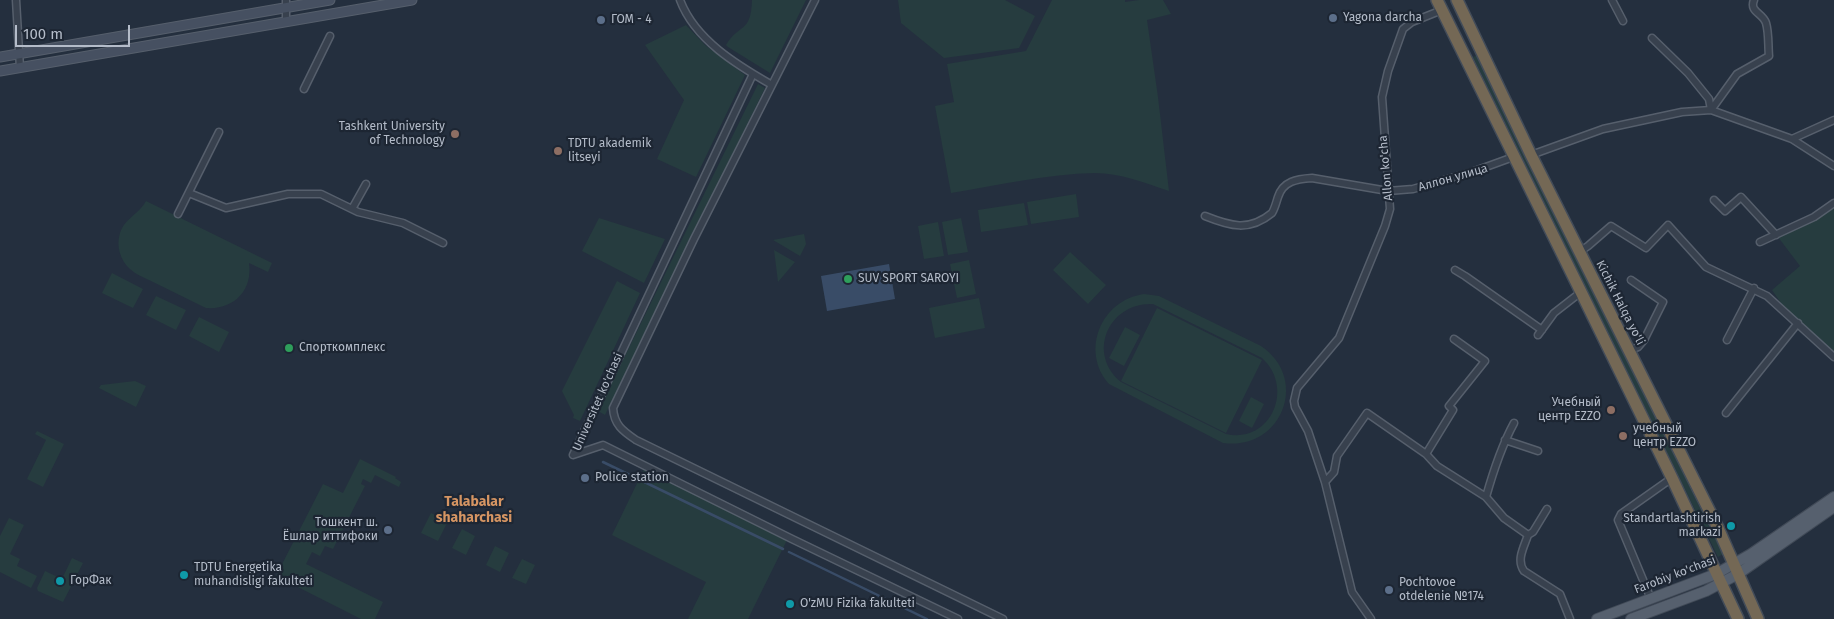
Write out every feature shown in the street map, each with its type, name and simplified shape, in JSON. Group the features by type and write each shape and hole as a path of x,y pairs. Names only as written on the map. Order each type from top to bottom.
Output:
{"highway":[{"name":"Kichik Halqa yo'li","path":"1457,0 1531,155 1718,528 1758,619"},
{"path":"1439,5 1516,156 1738,619"},
{"path":"1464,54 1479,46"}],"main road":[{"path":"0,57 286,4 330,0"},
{"path":"0,71 412,0"},
{"name":"Farobiy ko'chasi","path":"1736,570 1834,497"},
{"name":"Farobiy ko'chasi","path":"1632,619 1702,593 1719,579 1834,508"},
{"name":"Farobiy ko'chasi","path":"1597,619 1651,598 1719,579"}],"street":[{"path":"16,0 20,68"},
{"path":"680,0 686,15 698,31 730,58 772,85"},
{"name":"Universitet ko'chasi","path":"815,0 694,239 613,408 616,424 636,440 1003,619"},
{"path":"1612,0 1622,21"},
{"path":"1711,110 1737,74 1769,56 1766,23 1754,10 1752,3 1754,0"},
{"path":"286,4 286,21"},
{"name":"Allon ko'cha","path":"1325,482 1308,432 1295,407 1294,394 1340,338 1385,226 1390,209 1382,97 1388,71 1403,29 1439,5"},
{"path":"304,90 330,36"},
{"path":"1652,38 1688,73 1710,99 1711,110"},
{"name":"Universitet ko'chasi","path":"753,74 573,454 603,445 608,447 792,540 958,619"},
{"path":"1531,155 1603,129 1682,112 1711,110 1792,139 1834,166"},
{"path":"1792,139 1834,120"},
{"path":"178,214 219,132"},
{"name":"Аллон улица","path":"1205,216 1232,226 1251,225 1272,213 1280,192 1286,184 1300,179 1312,178 1388,191 1413,189 1472,172 1516,156"},
{"path":"352,209 366,184"},
{"path":"189,192 226,208 288,194 317,193 325,195 352,209 403,223 443,243"},
{"path":"1714,200 1725,211 1741,197 1776,235"},
{"path":"1760,242 1814,217 1834,203"},
{"path":"1579,252 1611,226 1646,248 1668,225 1706,267 1768,296 1834,357"},
{"path":"1455,270 1540,332 1554,313 1582,292"},
{"path":"1628,351 1638,347 1644,340 1663,302 1631,280"},
{"path":"1726,340 1754,288"},
{"path":"1726,412 1798,323"},
{"path":"1426,454 1453,410 1449,406 1485,361 1454,339"},
{"path":"1371,619 1352,592 1325,482 1334,472 1337,456 1367,413 1426,454 1437,466 1486,497 1504,518 1528,535"},
{"path":"1486,497 1505,440 1514,423"},
{"path":"1505,440 1538,451"},
{"path":"1651,598 1618,520 1621,514 1672,478"},
{"path":"1547,509 1533,532 1528,535 1520,558 1520,566 1524,571 1560,594 1570,619"}],"green space":[{"path":"752,0 806,0 770,73 726,45 735,33 747,23"},
{"path":"898,0 1005,0 1035,16 1019,48 944,58 901,23"},
{"path":"1052,0 1125,0 1125,2 1163,0 1171,14 1147,20 1169,191 1123,177 1095,173 1005,183 951,193 935,106 954,102 947,64 1026,51"},
{"path":"686,25 705,45 745,75 696,177 657,159 684,100 645,45"},
{"path":"1478,55 1723,554 1718,557 1473,57"},
{"path":"758,84 765,88 605,415 598,411"},
{"path":"1076,194 1079,217 1031,224 1027,202"},
{"path":"146,201 272,263 268,272 249,263 248,282 239,297 225,306 216,308 206,308 135,273 121,257 119,238 125,223"},
{"path":"1024,203 1028,225 981,232 978,210"},
{"path":"1834,205 1834,353 1783,306 1772,290 1800,266 1778,237"},
{"path":"599,218 665,239 644,283 582,251"},
{"path":"961,218 968,252 948,255 942,222"},
{"path":"938,222 944,256 924,259 918,226"},
{"path":"804,234 806,244 800,256 773,240"},
{"path":"774,250 795,262 778,282"},
{"path":"1070,252 1106,285 1088,304 1053,270"},
{"path":"969,260 976,294 957,298 950,264"},
{"path":"112,273 143,289 133,308 102,293"},
{"path":"617,281 640,293 580,421 573,418 574,415 562,391"},
{"path":"1144,294 1159,296 1261,346 1276,360 1284,376 1286,393 1282,410 1274,425 1261,436 1244,442 1223,443 1109,384 1100,371 1096,357 1096,343 1106,316 1116,306 1129,298","holes":["1153,304 1262,358 1272,370 1277,384 1277,398 1273,411 1266,422 1255,431 1242,435 1226,434 1121,382 1111,370 1105,357 1104,344 1107,331 1114,320 1125,311 1138,306"]},
{"path":"156,296 186,310 176,330 146,315"},
{"path":"979,298 985,328 935,338 929,308"},
{"path":"1157,308 1262,360 1226,433 1121,381"},
{"path":"199,317 229,332 219,352 189,336"},
{"path":"1125,327 1140,335 1124,366 1109,358"},
{"path":"135,381 146,386 136,407 99,388 101,385"},
{"path":"1251,397 1264,404 1252,428 1239,421"},
{"path":"37,431 64,444 43,487 27,479 46,440 35,434"},
{"path":"360,459 396,477 401,482 399,487 375,475 371,483 363,479 361,484 365,486 333,549 325,546 320,556 312,552 306,564 383,602 375,619 361,619 276,576 323,484 343,493"},
{"path":"644,469 787,540 748,619 688,619 706,582 612,535"},
{"path":"431,513 448,521 438,541 421,533"},
{"path":"9,518 24,525 10,554 20,559 17,566 37,576 31,588 0,572 0,536"},
{"path":"462,529 475,536 466,555 452,548"},
{"path":"495,546 509,553 500,572 486,565"},
{"path":"72,558 83,563 63,602 38,591 37,588 45,571 60,578 58,582 60,583"},
{"path":"522,559 535,565 526,584 512,578"}],"water":[{"path":"889,264 895,299 827,311 821,276"}],"waterway":[{"path":"603,462 783,549"},
{"path":"789,552 927,619"}],"place":[{"name":"Yagona darcha","path":"1333,18"},
{"name":"ГОМ - 4","path":"601,20"},
{"name":"Tashkent University of Technology","path":"455,134"},
{"name":"TDTU akademik litseyi","path":"558,151"},
{"name":"SUV SPORT SAROYI","path":"848,279"},
{"name":"Спорткомплекс","path":"289,348"},
{"name":"Учебный центр EZZO","path":"1611,410"},
{"name":"учебный центр ЕZZO","path":"1623,436"},
{"name":"Police station","path":"585,478"},
{"name":"Standartlashtirish markazi","path":"1731,526"},
{"name":"Тошкент ш. Ёшлар иттифоки","path":"388,530"},
{"name":"TDTU Energetika muhandisligi fakulteti","path":"184,575"},
{"name":"ГорФак","path":"60,581"},
{"name":"Pochtovoe otdelenie №174","path":"1389,590"},
{"name":"O'zMU Fizika fakulteti","path":"790,604"}],"district":[{"name":"Talabalar shaharchasi","path":"474,510"}]}
